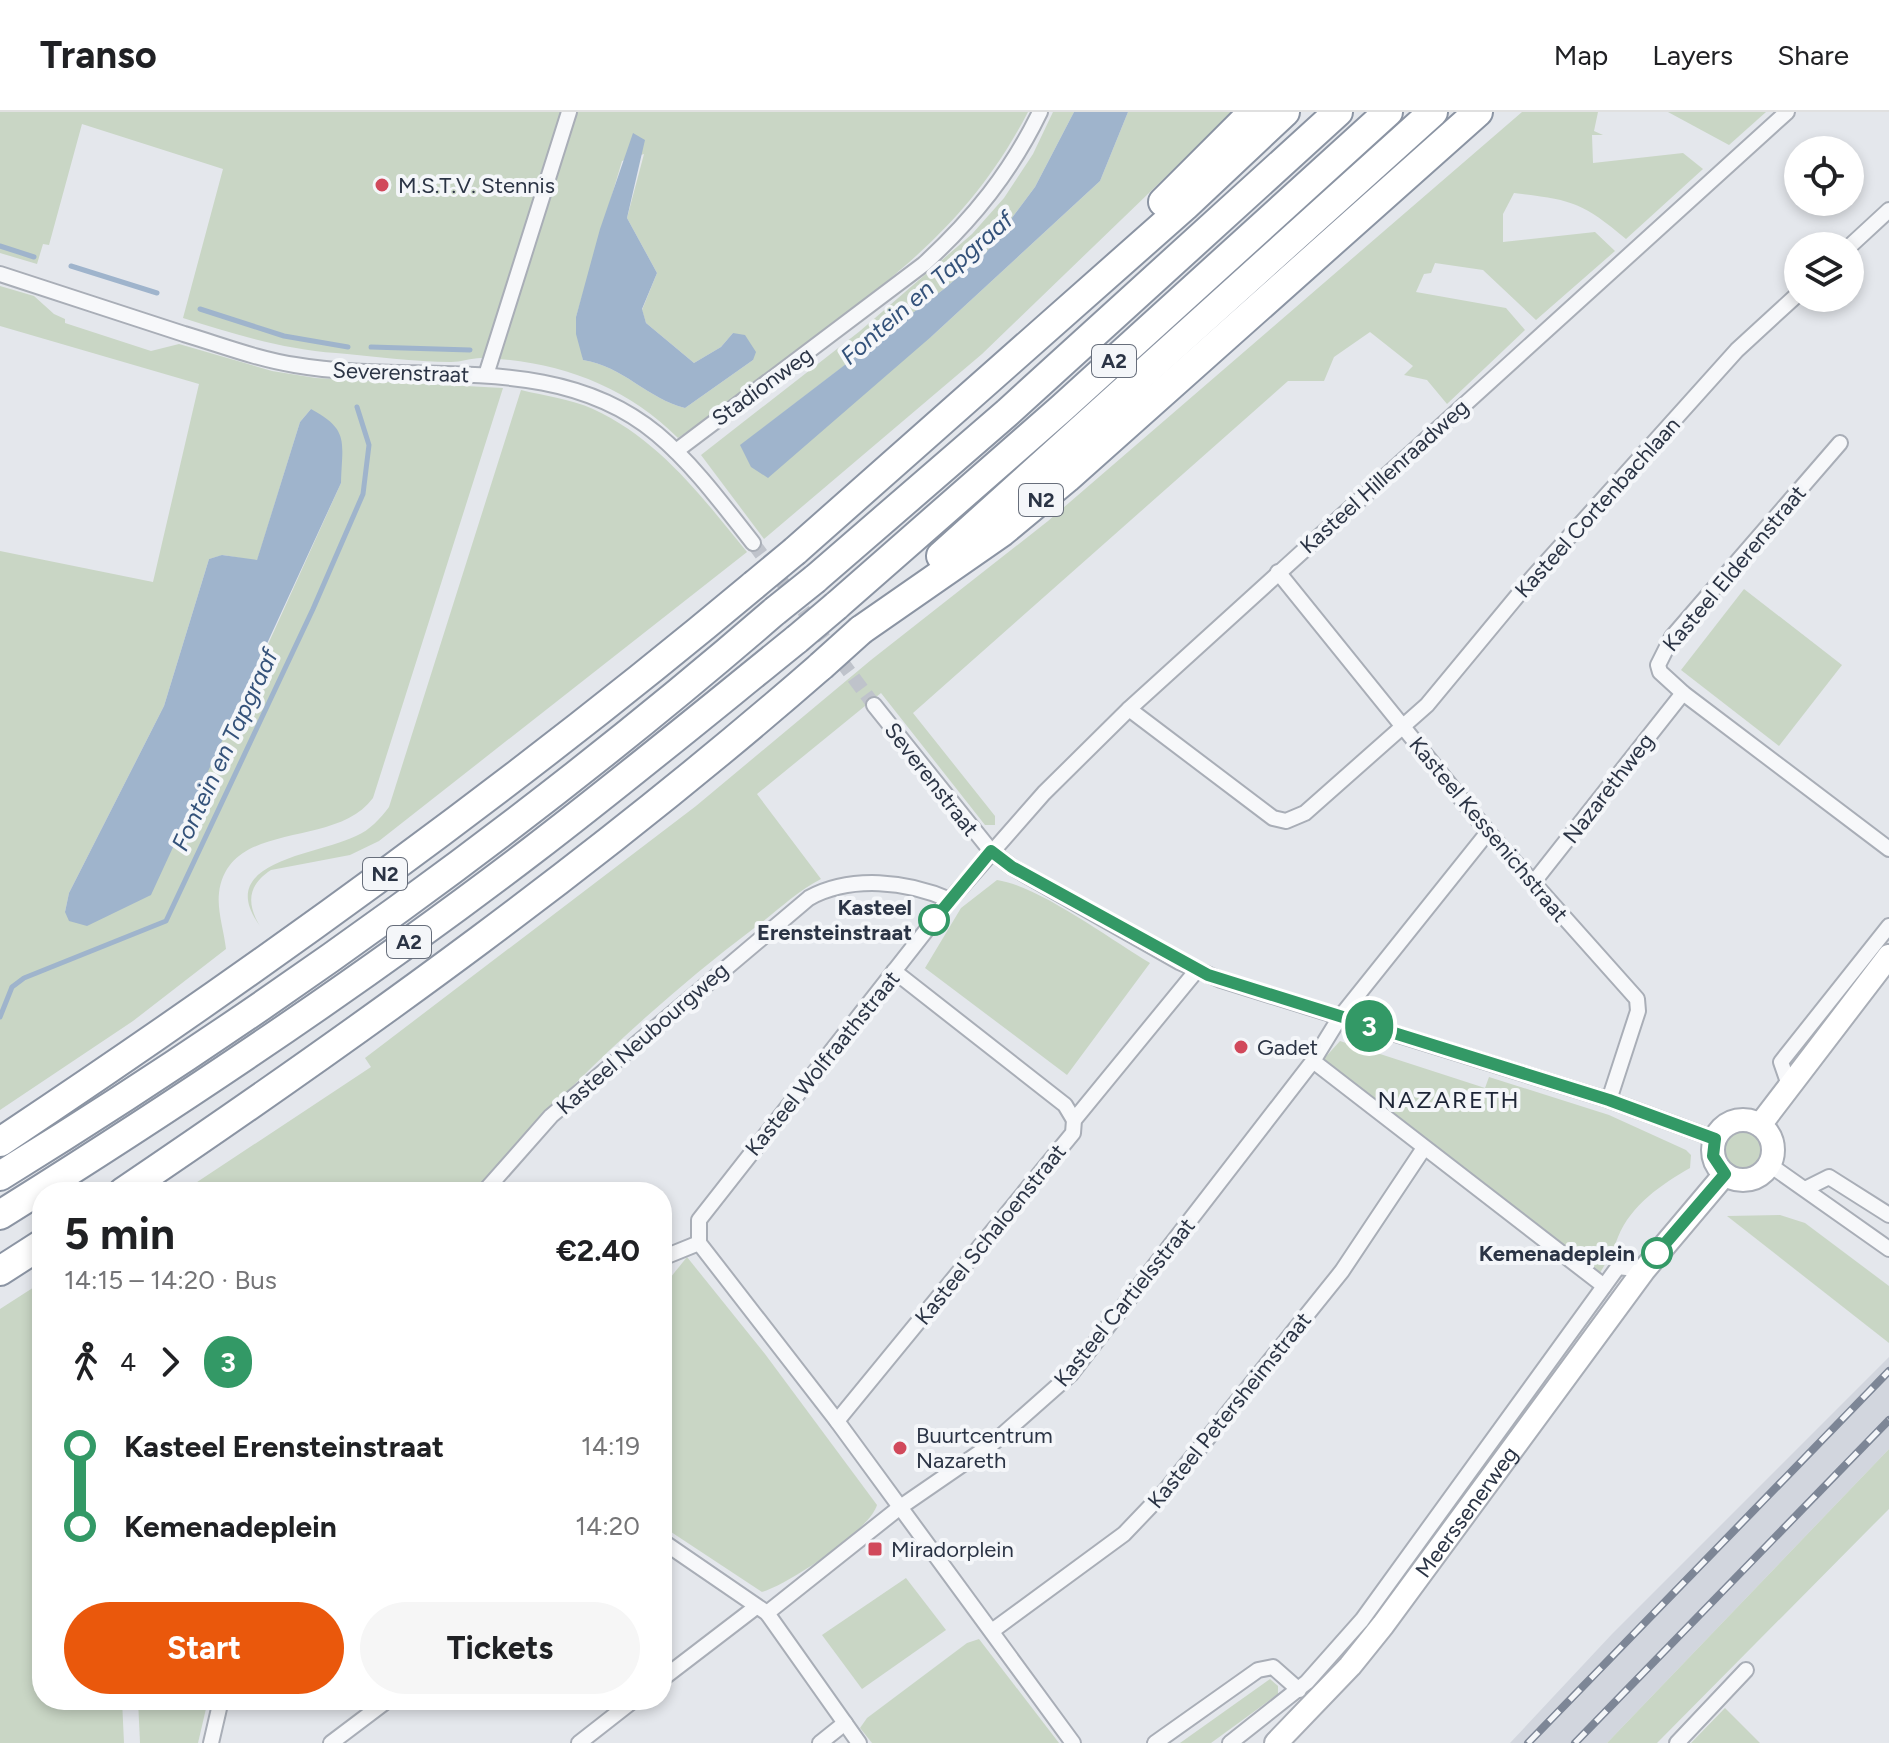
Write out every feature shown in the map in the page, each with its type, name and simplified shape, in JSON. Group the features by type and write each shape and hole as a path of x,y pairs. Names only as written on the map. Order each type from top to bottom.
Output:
{"highway":[{"name":"N2","path":"999,373 1032,324 1253,112"},
{"name":"N2","path":"0,1142 206,1004 528,769 795,551 999,373 1285,112"},
{"name":"A2","path":"0,1176 203,1044 412,898 635,728 815,579 1008,412 1338,112"},
{"name":"A2","path":"52,1182 168,1108 376,965 533,851 836,606 1062,408 1388,112"},
{"name":"N2","path":"137,1182 428,980 747,731 1433,112"},
{"name":"N2","path":"861,630 1002,532 1067,478 1478,112"},
{"name":"A2","path":"0,1215 32,1195"},
{"path":"0,1271 32,1250"}],"street":[{"path":"486,375 569,112"},
{"name":"Stadionweg","path":"676,451 924,264 951,239 997,185 1040,112"},
{"name":"Kasteel Hillenraadweg","path":"991,851 1044,793 1129,709 1787,112"},
{"path":"1864,233 1889,210"},
{"name":"Severenstraat","path":"0,274 276,361 352,370 486,375 552,383 600,399 634,418 676,451 753,543"},
{"name":"Kasteel Cortenbachlaan","path":"1129,709 1273,818 1286,821 1305,813 1427,705 1533,577 1737,350 1784,307"},
{"name":"Kasteel Elderenstraat","path":"1683,693 1658,669 1665,646 1840,443"},
{"name":"Kasteel Kessenichstraat","path":"1278,572 1488,832 1637,999 1638,1011 1609,1100"},
{"path":"1683,693 1889,849"},
{"name":"Nazarethweg","path":"1533,883 1683,693"},
{"name":"Severenstraat","path":"874,705 991,851"},
{"path":"1488,832 1340,1017 1313,1061 1604,1286"},
{"path":"991,851 1012,867 1197,970 1609,1100 1715,1139"},
{"name":"Kasteel Wolfraathstraat","path":"699,1243 699,1220 713,1200 991,851"},
{"name":"Kasteel Neubourgweg","path":"493,1182 551,1116 809,898 824,890 859,884 914,886 950,900"},
{"path":"1789,1085 1781,1062 1889,926"},
{"path":"1760,1125 1889,956"},
{"name":"Kasteel Schaloenstraat","path":"837,1421 1073,1133 1074,1120 1197,970"},
{"path":"894,971 1065,1105 1074,1120"},
{"name":"Kasteel Cartielsstraat","path":"899,1508 992,1444 1071,1374 1313,1061"},
{"path":"1745,1120 1760,1125 1773,1144 1770,1165 1751,1180 1737,1180 1725,1174 1713,1156 1715,1139 1734,1122 1745,1120"},
{"name":"Kasteel Petersheimstraat","path":"992,1631 1124,1534 1166,1490 1342,1271 1424,1148"},
{"path":"1770,1165 1807,1188 1889,1249"},
{"name":"Meerssenerweg","path":"1276,1743 1331,1687 1383,1625 1644,1270 1725,1174"},
{"path":"1807,1188 1829,1177 1889,1215"},
{"path":"672,1254 699,1243 837,1421 1073,1743"},
{"name":"Meerssenerweg","path":"1230,1743 1299,1690 1362,1620 1618,1267 1644,1270"},
{"path":"672,1672 899,1508"},
{"path":"672,1548 761,1610 859,1743"},
{"path":"1155,1743 1258,1670 1273,1667 1299,1690"},
{"path":"1677,1743 1746,1670"},
{"path":"211,1743 219,1710"},
{"path":"331,1743 375,1710"},
{"path":"579,1743 621,1710"},
{"path":"820,1743 845,1723"}],"shaded area":[{"path":"1889,1357 1889,1449 1607,1743 1510,1743 1612,1634"}],"green space":[{"path":"0,112 1028,112 989,176 920,252 836,322 678,438 635,403 588,379 562,370 509,360 481,358 437,362 316,351 258,340 183,318 223,169 82,124 49,245 43,244 37,264 0,253","holes":["644,154 627,218 657,273 642,310 646,323 694,363 721,347 733,333 753,360 685,408 659,398 611,369 583,360 576,317 622,161"]},
{"path":"1053,112 1074,112 1035,187 985,254 741,445 932,336 1100,181 1128,112 1233,112 982,354 764,539 701,455 860,331 972,234 1004,198 1033,154"},
{"path":"1522,112 1598,112 1594,131 1603,135 1592,135 1593,163 1683,153 1703,169 1626,239 1598,217 1574,204 1514,193 1503,214 1503,242 1595,232 1615,251 1536,320 1483,270 1435,263 1431,273 1424,274 1416,292 1506,308 1525,330 1447,404 1427,380 1404,375 1413,366 1370,332 1334,357 1324,381 1288,381 913,713 995,816 995,825 985,825 881,693 757,794 821,879 715,958 606,1053 483,1182 197,1182 371,1067 365,1058 696,806 871,660 1048,521"},
{"path":"1668,112 1766,112 1729,145"},
{"path":"0,286 34,296 54,314 65,319 65,323 151,351 179,344 272,371 316,378 503,388 373,798 356,814 334,824 262,844 242,854 227,870 219,893 226,949 133,1021 0,1110 0,551 153,582 199,384 0,326","holes":["311,409 341,483 265,651 65,912 69,893 164,706 209,559 223,555 257,561 300,422"]},
{"path":"521,390 593,409 617,422 659,453 696,491 747,552 379,841 350,855 271,870 254,888 251,902 255,917 249,904 249,887 259,874 296,856 361,834 389,807"},
{"path":"1744,589 1842,665 1779,746 1681,670"},
{"path":"997,880 1014,884 1054,903 1150,963 1067,1075 925,968 961,908"},
{"path":"1340,1041 1485,1088 1489,1077 1609,1115 1686,1150 1691,1155 1690,1168 1658,1188 1639,1205 1624,1226 1598,1276 1321,1062"},
{"path":"1744,1130 1759,1136 1765,1151 1759,1166 1744,1172 1729,1166 1723,1151 1729,1136"},
{"path":"1780,1215 1805,1223 1889,1286 1889,1343 1727,1216"},
{"path":"687,1257 765,1354 877,1505 860,1528 827,1555 790,1579 762,1592 672,1533 672,1276"},
{"path":"32,1288 32,1710 122,1710 124,1743 0,1743 0,1309"},
{"path":"1889,1449 1889,1509 1657,1743 1607,1743"},
{"path":"906,1578 946,1630 862,1689 822,1635"},
{"path":"979,1639 1059,1743 872,1743 860,1728 867,1718 967,1643"},
{"path":"1270,1679 1278,1686 1278,1694 1211,1743 1180,1743"},
{"path":"1725,1708 1760,1743 1691,1743"},
{"path":"138,1710 206,1710 198,1743 140,1743"}],"water":[{"path":"1074,112 1128,112 1100,181 932,336 768,478 751,467 740,445 985,254 1035,187"},
{"path":"633,133 645,140 627,218 657,273 642,309 646,323 694,363 721,347 733,333 745,335 756,352 753,360 685,408 659,398 611,369 583,360 576,334 576,317 600,229"},
{"path":"311,409 332,424 341,438 341,483 151,895 87,926 69,921 65,912 69,893 164,706 209,559 222,555 257,560 300,422"}],"waterway":[{"path":"0,246 34,257"},
{"path":"71,266 157,293"},
{"path":"200,309 284,336 348,347"},
{"name":"Fontein en Tapgraaf","path":"371,347 470,350"},
{"name":"Fontein en Tapgraaf","path":"0,1017 12,987 24,978 166,921 313,609 363,494 369,445 357,407"}],"tunnel":[{"path":"753,543 874,705"}],"railway":[{"path":"1528,1743 1889,1371"},
{"path":"1575,1743 1889,1420"}],"bus line":[{"name":"3","path":"934,920 991,851 1012,867 1179,962 1208,975 1609,1100 1715,1139 1713,1156 1725,1174 1657,1253"}],"place":[{"name":"M.S.T.V. Stennis","path":"382,185"},
{"name":"Kasteel Erensteinstraat","path":"934,920"},
{"name":"Gadet","path":"1241,1047"},
{"name":"Kemenadeplein","path":"1657,1253"},
{"name":"Buurtcentrum Nazareth","path":"900,1448"},
{"name":"Miradorplein","path":"875,1549"}],"district":[{"name":"NAZARETH","path":"1449,1100"}]}
